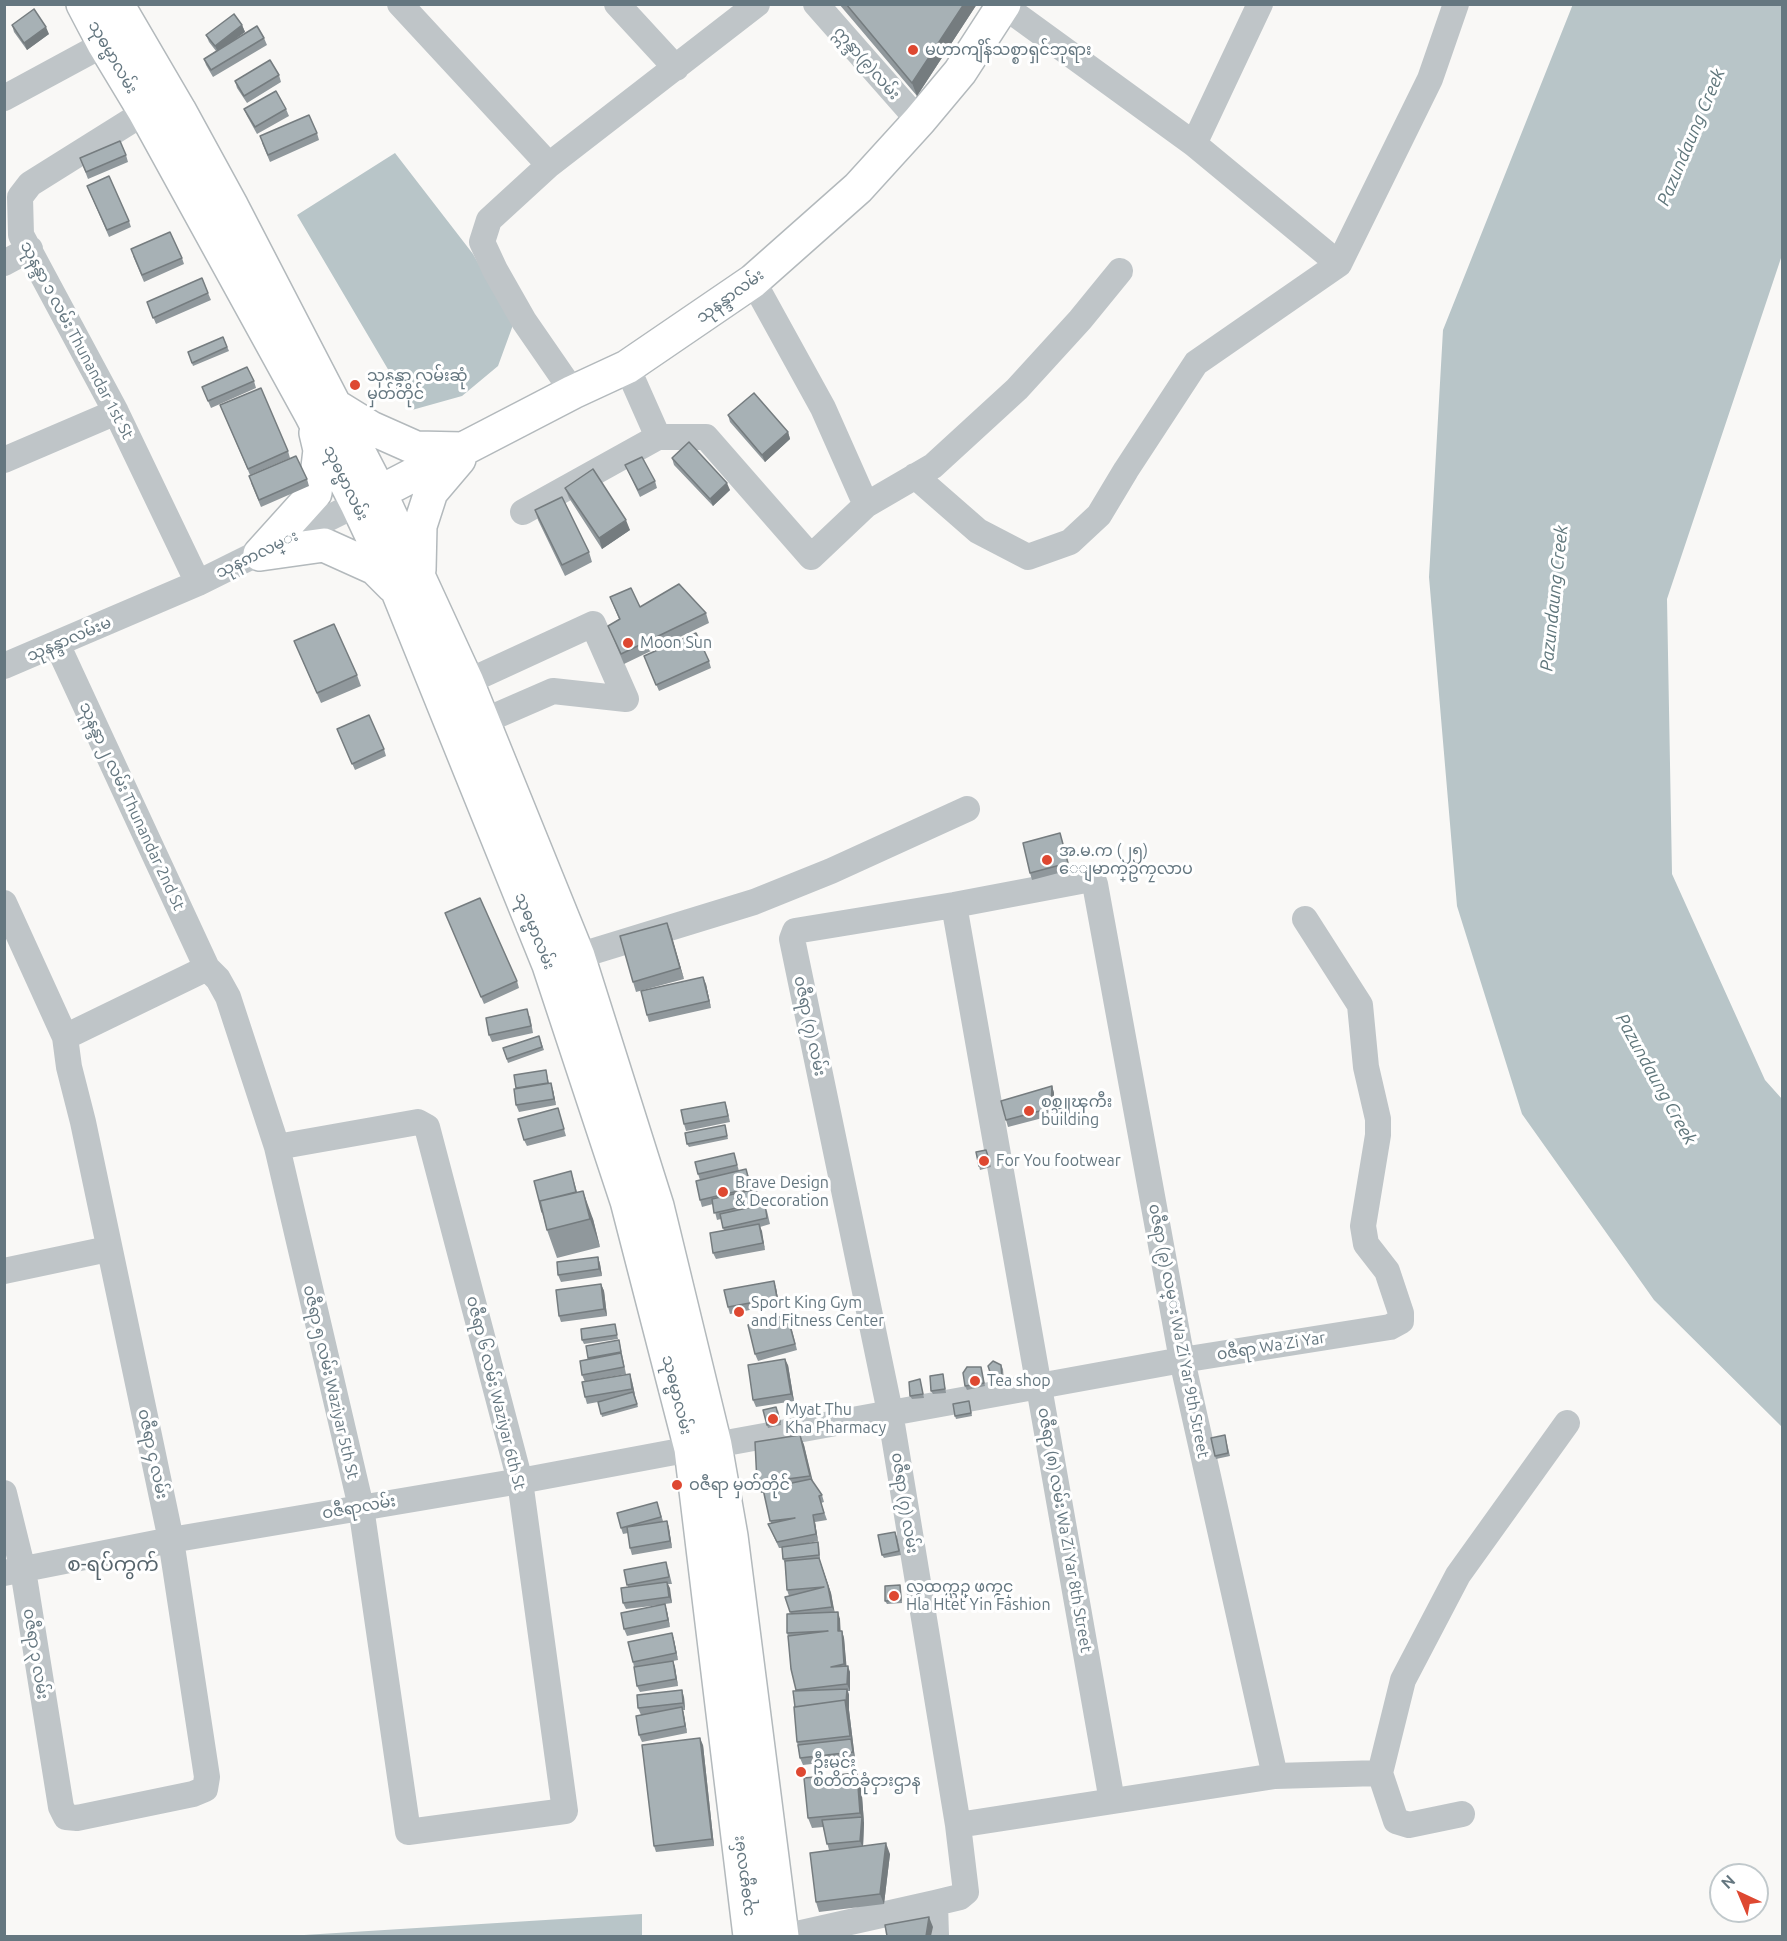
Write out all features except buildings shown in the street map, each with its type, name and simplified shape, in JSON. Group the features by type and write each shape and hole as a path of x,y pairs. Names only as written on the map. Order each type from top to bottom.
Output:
{"main road":[{"name":"သုဓမ္မာလမ်း","path":"83,4 104,44 324,410"},
{"name":"သုဓမ္မာလမ်း","path":"117,4 184,120 408,583 467,682 578,956 657,1206 703,1447 750,1936"},
{"name":"သုနန္ဒာလမ်း","path":"369,499 573,392 627,367 753,281 858,188 919,121 960,72 1004,5"},
{"path":"260,554 315,493 324,410 416,448 468,449"},
{"path":"260,554 324,545 408,583 420,526 431,492 468,449"},
{"name":"သုဓမ္မာလမ်း","path":"408,583 465,760 549,964 623,1190 731,1536 782,1936"}],"street":[{"path":"400,4 549,165"},
{"path":"616,4 676,68"},
{"path":"573,392 524,321 495,270 482,242 489,220 549,165 757,4"},
{"name":"ဣန္ဒာ(၉)လမ်း","path":"816,4 919,121"},
{"path":"1194,144 1260,4"},
{"path":"915,476 978,531 1028,556 1070,542 1099,515 1196,363 1339,264 1430,79 1456,4"},
{"path":"1004,5 1194,144 1339,264"},
{"path":"4,98 104,44"},
{"name":"သုနန္ဒာ ၁ လမ်း Thunandar 1st St","path":"145,112 30,184 20,197 21,235 116,412 198,583"},
{"path":"4,263 30,249"},
{"path":"523,512 658,437 706,437 811,557 866,505 933,466 1017,389 1080,320 1120,271"},
{"path":"753,281 823,408 866,505"},
{"path":"627,367 658,437"},
{"path":"4,460 116,412"},
{"name":"သုနၵာလမ္း","path":"133,611 260,554 369,499"},
{"name":"သုနန္ဒာလမ်းမ","path":"4,666 133,611"},
{"path":"467,682 593,624 626,699 554,691 484,721"},
{"name":"သုနန္ဒာ ၂ လမ်း Thunandar 2nd St","path":"57,644 207,968 218,979 228,997 277,1147"},
{"path":"578,956 753,902 831,871 967,809"},
{"name":"၀ဇီရာ (၉) လမ္း Wa Zi Yar 9th Street","path":"954,905 1086,880 1095,884 1182,1360 1275,1776"},
{"name":"ဝဇီရာ ၄ လမ်း","path":"4,903 65,1037 69,1067 83,1122 171,1540 207,1777 205,1789 193,1794 77,1818 66,1816"},
{"name":"၀ဇီရာ (၇) လမ်း","path":"935,1903 960,1897 966,1892 958,1825 890,1412 792,939 795,931 954,905"},
{"name":"၀ဇီရာ (၈) လမ်း Wa Zi Yar 8th Street","path":"954,905 1112,1801"},
{"name":"၀ဇီရာ Wa Zi Yar","path":"703,1447 1182,1360 1390,1327 1401,1321 1401,1313 1387,1271 1366,1244 1362,1226 1378,1135 1378,1119 1366,1067 1360,1005 1305,919"},
{"path":"65,1037 207,968"},
{"name":"ဝဇီရာ ၆ လမ်း Waziyar 6th St","path":"277,1147 418,1122 427,1127 520,1481 565,1811 408,1832"},
{"name":"ဝဇီရာ ၅ လမ်း Waziyar 5th St","path":"277,1147 361,1507 408,1832"},
{"path":"4,1270 108,1249"},
{"path":"1462,1814 1409,1825 1396,1821 1380,1773 1402,1680 1453,1586 1567,1423"},
{"name":"ဝဇီရာလမ်း","path":"14,1571 171,1540 520,1481 703,1447"},
{"name":"ဝဇီရာ ၃ လမ်း","path":"4,1492 14,1571 61,1808 66,1816"},
{"path":"958,1825 1275,1776 1380,1773"},
{"path":"788,1936 935,1903 936,1936"}],"water":[{"name":"Pazundaung Creek","path":"1573,4 1782,5 1782,255 1667,599 1672,874 1765,1080 1782,1099 1782,1427 1654,1300 1522,1114 1457,906 1429,577 1443,330"},
{"path":"395,153 473,254 513,325 498,366 462,396 412,410 297,215"},
{"path":"642,1914 642,1936 288,1936"}],"place":[{"name":"မဟာကျိန်သစ္စာရှင်ဘုရား","path":"913,50"},
{"name":"သုနန္ဒာ လမ်းဆုံ မှတ်တိုင်","path":"355,385"},
{"name":"Moon Sun","path":"628,643"},
{"name":"အ.မ.က (၂၅) ေျမာက္ဥကၠလာပ","path":"1047,860"},
{"name":"စစ္သူၾကီး building","path":"1029,1111"},
{"name":"For You footwear","path":"984,1161"},
{"name":"Brave Design & Decoration","path":"723,1192"},
{"name":"Sport King Gym and Fitness Center","path":"739,1312"},
{"name":"Tea shop","path":"975,1381"},
{"name":"Myat Thu Kha Pharmacy","path":"773,1419"},
{"name":"ဝဇီရာ မှတ်တိုင်","path":"677,1485"},
{"name":"လွထက္ယဥ္ ဖက္ရွင္ Hla Htet Yin Fashion","path":"894,1596"},
{"name":"ဦးမင်း စတိတ်ခုံငှားဌာန","path":"801,1772"}],"district":[{"name":"စ-ရပ်ကွက်","path":"113,1564"}]}
